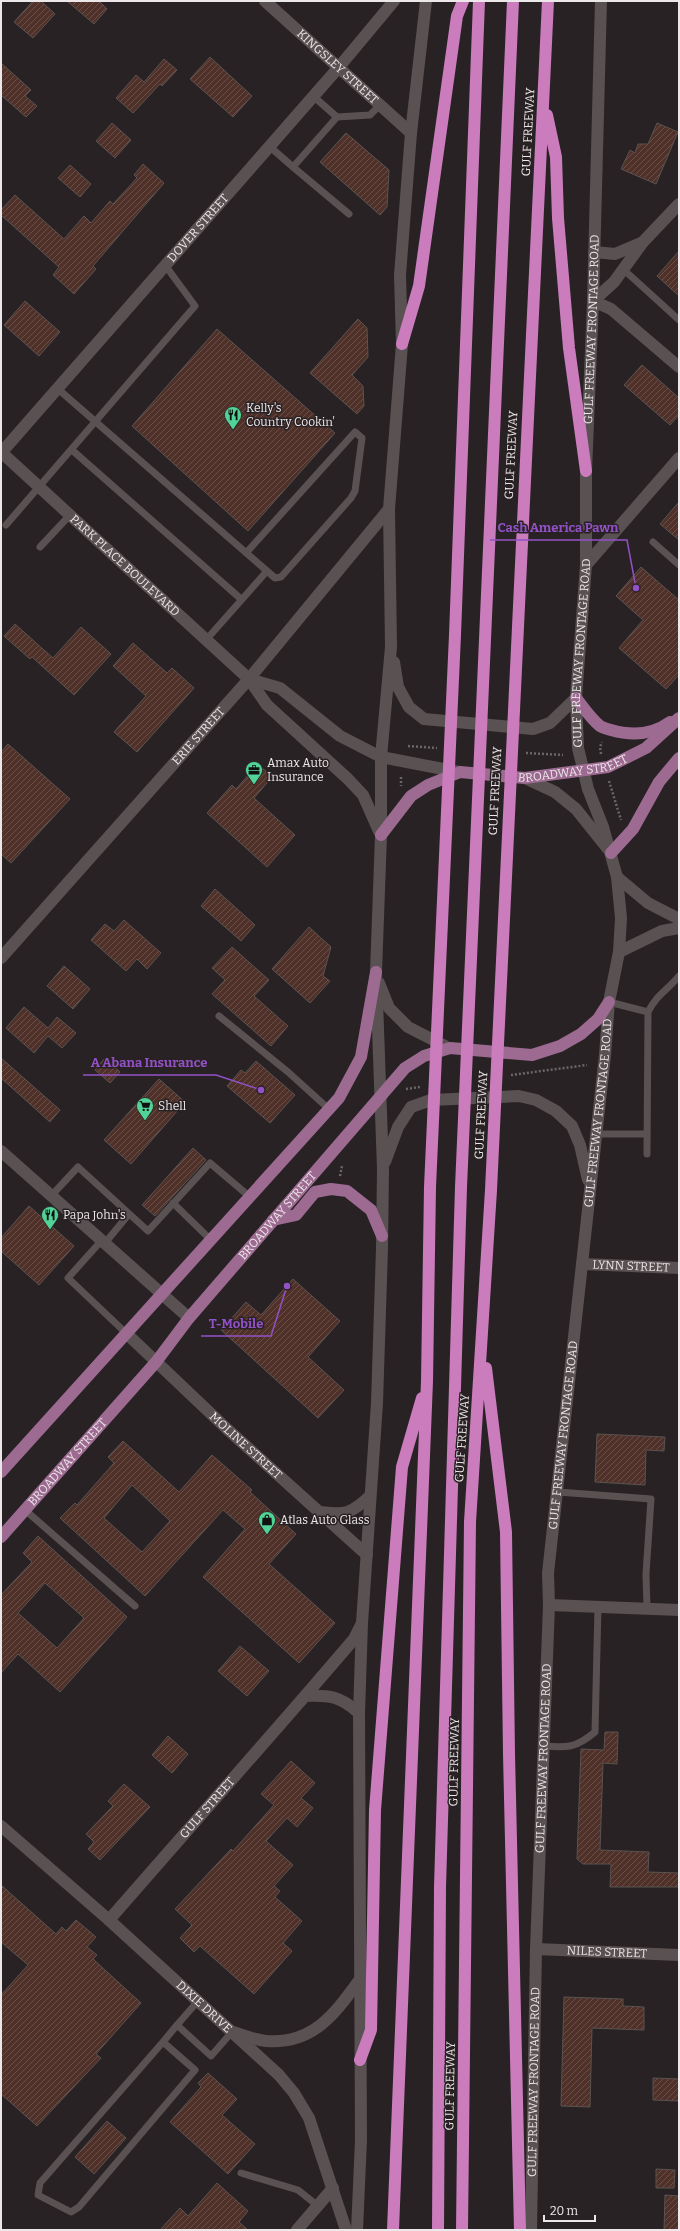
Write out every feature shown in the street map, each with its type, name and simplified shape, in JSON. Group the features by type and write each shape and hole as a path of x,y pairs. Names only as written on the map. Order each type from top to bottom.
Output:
{"highway":[{"path":"402,344 419,286 457,16 463,1"},
{"path":"393,2230 427,1382 430,1187 455,635 479,1"},
{"name":"GULF FREEWAY","path":"438,2230 440,1887 461,1187 513,1"},
{"name":"GULF FREEWAY","path":"462,2230 470,1522 483,1342 491,1190 516,638 548,1"},
{"path":"544,98 556,157 559,225 568,348 586,471"},
{"path":"483,1342 506,1532 509,1754 520,2230"},
{"path":"360,2060 370,2030 375,1810 402,1467 427,1382"}],"main road":[{"name":"KINGSLEY STREET","path":"265,1 411,133"},
{"name":"DOVER STREET","path":"1,453 314,96 394,1"},
{"path":"358,2230 361,2140 359,1713 362,1623 377,1403 382,1236 383,1169 376,972 381,835 381,757 391,647 389,509 402,344 400,275 411,133 426,1"},
{"name":"GULF FREEWAY FRONTAGE ROAD","path":"532,2230 536,1948 549,1605 548,1574 558,1492 609,1002 619,952 621,918 617,877 611,853 588,789 578,748 576,698 586,566 586,471 593,301 601,1"},
{"path":"679,204 642,242 614,282 593,301 611,309 679,367"},
{"path":"594,252 615,254 642,242"},
{"name":"PARK PLACE BOULEVARD","path":"1,453 249,679 267,705 348,778 363,795 381,835"},
{"path":"586,566 679,458"},
{"name":"ERIE STREET","path":"1,958 249,679 389,509"},
{"path":"391,647 398,687 409,707 424,719 533,729 550,723 576,698 600,727 631,735 662,728 679,717"},
{"name":"PARK PLACE BOULEVARD","path":"249,679 280,688 340,736 381,757 460,772"},
{"name":"BROADWAY STREET","path":"381,835 411,796 428,785 460,772 525,778 608,767 639,752 662,736 679,717"},
{"path":"525,778 555,792 576,809 611,853 633,829 659,782 679,758"},
{"path":"617,877 648,904 679,919"},
{"path":"619,952 662,931 679,928"},
{"path":"376,972 389,1008 408,1026 450,1048"},
{"path":"1,1472 330,1110 344,1090 361,1057 376,972"},
{"name":"BROADWAY STREET","path":"1,1537 156,1362 189,1318 380,1095 405,1068 424,1056 450,1048 532,1055 560,1046 580,1034 598,1019 609,1002"},
{"path":"383,1169 398,1127 411,1107 431,1100 518,1096 536,1100 556,1111 572,1126 580,1145 590,1189"},
{"path":"1,1151 189,1318"},
{"path":"273,1220 296,1215 315,1192 331,1189 347,1191 370,1210 382,1236"},
{"name":"LYNN STREET","path":"582,1264 679,1268"},
{"name":"MOLINE STREET","path":"127,1334 366,1555"},
{"path":"319,1512 338,1515 348,1513 357,1508 370,1496"},
{"path":"549,1605 679,1610"},
{"name":"GULF STREET","path":"109,1920 354,1639 362,1623"},
{"path":"305,1696 323,1695 336,1697 347,1702 359,1713"},
{"name":"DIXIE DRIVE","path":"1,1826 109,1920 279,2075 294,2093 309,2118 346,2230"},
{"name":"NILES STREET","path":"536,1948 679,1955"},
{"path":"232,2032 266,2041 288,2039 307,2034 327,2020 361,1978"},
{"path":"297,2230 333,2188"}],"lane":[{"path":"314,96 337,117"},
{"path":"293,167 337,117 370,115 380,105"},
{"path":"269,146 350,214"},
{"path":"6,525 40,488 195,306 165,265"},
{"path":"623,269 679,320"},
{"path":"58,389 246,553 275,578 281,577 351,498 355,491 362,438 355,432 246,553"},
{"path":"72,450 241,599"},
{"path":"40,547 70,515"},
{"path":"653,542 679,566"},
{"path":"206,640 267,571"},
{"path":"647,1154 648,1012 655,998 671,986 679,976"},
{"path":"609,1002 648,1012"},
{"path":"219,1016 288,1072 330,1110"},
{"path":"596,1134 647,1134"},
{"path":"51,1196 78,1167 148,1231 210,1163 250,1197"},
{"path":"173,1203 211,1240"},
{"path":"127,1334 68,1278 129,1214"},
{"path":"558,1492 651,1499 646,1574 647,1608"},
{"path":"25,1510 135,1606"},
{"path":"544,1746 566,1748 582,1743 595,1732 598,1606"},
{"path":"163,2042 195,2070 79,2206 71,2212 38,2195 40,2183 198,2001"},
{"path":"177,2025 211,2056 232,2032"},
{"path":"241,2173 298,2190 318,2206"}],"path":[{"path":"602,756 600,747 605,736"},
{"path":"607,777 623,826"},
{"path":"340,1181 340,1167 344,1163"}],"building":[{"path":"33,1 41,1 55,14 33,38 14,22"},
{"path":"67,1 99,1 107,9 94,24"},
{"path":"210,57 252,96 233,117 190,79"},
{"path":"164,59 177,70 162,86 160,84 133,113 116,98 136,75 144,82"},
{"path":"1,63 31,90 25,96 37,106 26,117 1,95"},
{"path":"112,123 131,140 115,158 96,141"},
{"path":"657,123 678,132 656,184 621,169 630,150 635,153 638,144 648,144"},
{"path":"346,133 389,170 387,207 380,215 320,162"},
{"path":"143,164 164,183 93,266 96,269 74,294 53,275 59,267 1,215 1,210 15,195 64,239 84,216 91,223 110,201 113,204 137,178 134,175"},
{"path":"70,165 91,184 80,197 58,178"},
{"path":"679,251 679,296 657,276"},
{"path":"25,301 60,332 39,356 4,325"},
{"path":"358,319 367,328 368,357 352,375 363,386 364,406 357,414 310,373"},
{"name":"Kelly's Country Cookin'","path":"217,329 335,433 248,531 132,426"},
{"path":"642,365 679,398 679,415 670,425 624,385"},
{"path":"679,502 679,540 660,524"},
{"path":"641,567 679,600 679,675 666,689 619,648 643,620 616,596"},
{"path":"15,624 53,658 81,627 111,654 74,695 32,657 30,659 4,636"},
{"path":"133,643 167,673 172,668 194,688 137,752 114,732 146,696 113,666"},
{"path":"8,744 70,799 11,863 1,854 1,752"},
{"path":"258,764 272,777 254,798 295,835 267,867 207,813 232,785 236,789"},
{"path":"215,889 255,925 241,941 201,906"},
{"path":"124,920 161,953 147,969 137,959 126,971 91,940 105,924 114,931"},
{"path":"309,927 331,947 323,976 330,981 310,1003 272,969"},
{"path":"232,947 269,980 254,996 288,1026 271,1046 212,994 225,980 212,968"},
{"path":"64,966 90,989 73,1009 47,986"},
{"path":"24,1007 48,1028 57,1017 76,1033 62,1048 48,1036 34,1053 6,1028"},
{"path":"1,1058 60,1110 50,1122 1,1078"},
{"path":"105,1058 120,1072 110,1083 95,1070"},
{"path":"256,1061 295,1095 270,1123 227,1086 241,1070 245,1073"},
{"name":"Shell","path":"159,1079 185,1102 131,1164 104,1140"},
{"name":"Shell","path":"193,1148 206,1160 155,1216 142,1205"},
{"path":"29,1206 74,1246 39,1285 1,1251 1,1238"},
{"path":"293,1279 340,1321 308,1357 344,1390 318,1418 221,1330 246,1302 261,1315"},
{"path":"597,1434 665,1437 664,1451 646,1450 645,1485 595,1482"},
{"path":"123,1441 179,1492 212,1455 252,1490 250,1492 296,1534 269,1564 335,1623 299,1663 203,1577 245,1529 223,1510 145,1596 60,1518 75,1503 77,1505 114,1463 108,1457","holes":["132,1485 170,1521 142,1552 104,1518"]},
{"path":"38,1536 127,1617 60,1692 18,1654 1,1673 1,1595 32,1562 23,1553","holes":["45,1583 84,1618 57,1648 18,1613"]},
{"path":"240,1646 269,1671 247,1696 218,1671"},
{"path":"605,1732 618,1732 617,1764 603,1763 600,1850 649,1852 648,1872 679,1873 679,1887 610,1887 611,1864 583,1864 577,1859 581,1749 604,1750"},
{"path":"168,1736 188,1754 172,1773 152,1755"},
{"path":"291,1761 315,1783 301,1798 313,1808 297,1827 287,1818 266,1841 293,1865 274,1886 280,1891 275,1897 302,1921 283,1943 292,1951 254,1994 200,1946 194,1952 180,1938 192,1925 175,1909 231,1849 233,1851 274,1805 261,1794"},
{"path":"124,1784 150,1807 100,1860 88,1849 94,1842 86,1834 113,1806 108,1801"},
{"path":"1,1885 56,1934 62,1927 66,1931 76,1920 96,1937 87,1947 97,1955 93,1959 141,2003 96,2054 101,2058 37,2126 1,2094 1,1995 28,1965 1,1942"},
{"path":"564,1997 623,1999 623,2006 644,2007 644,2030 592,2028 590,2107 561,2106"},
{"path":"208,2073 237,2099 222,2115 255,2144 228,2174 170,2122 201,2087 198,2083"},
{"path":"653,2078 679,2079 679,2101 653,2100"},
{"path":"107,2121 126,2138 94,2174 75,2157"},
{"path":"656,2169 675,2170 674,2188 656,2188"},
{"path":"217,2183 248,2211 239,2222 248,2230 160,2230 180,2208 188,2216"},
{"path":"665,2195 679,2196 679,2230 664,2230"}],"place":[{"name":"Kelly's Country Cookin'","path":"233,430"},
{"name":"Cash America Pawn","path":"636,588"},
{"name":"Amax Auto Insurance","path":"254,785"},
{"name":"A Abana Insurance","path":"261,1090"},
{"name":"Shell","path":"145,1121"},
{"name":"Papa John's","path":"50,1230"},
{"name":"T-Mobile","path":"287,1286"},
{"name":"Atlas Auto Glass","path":"267,1535"}]}
